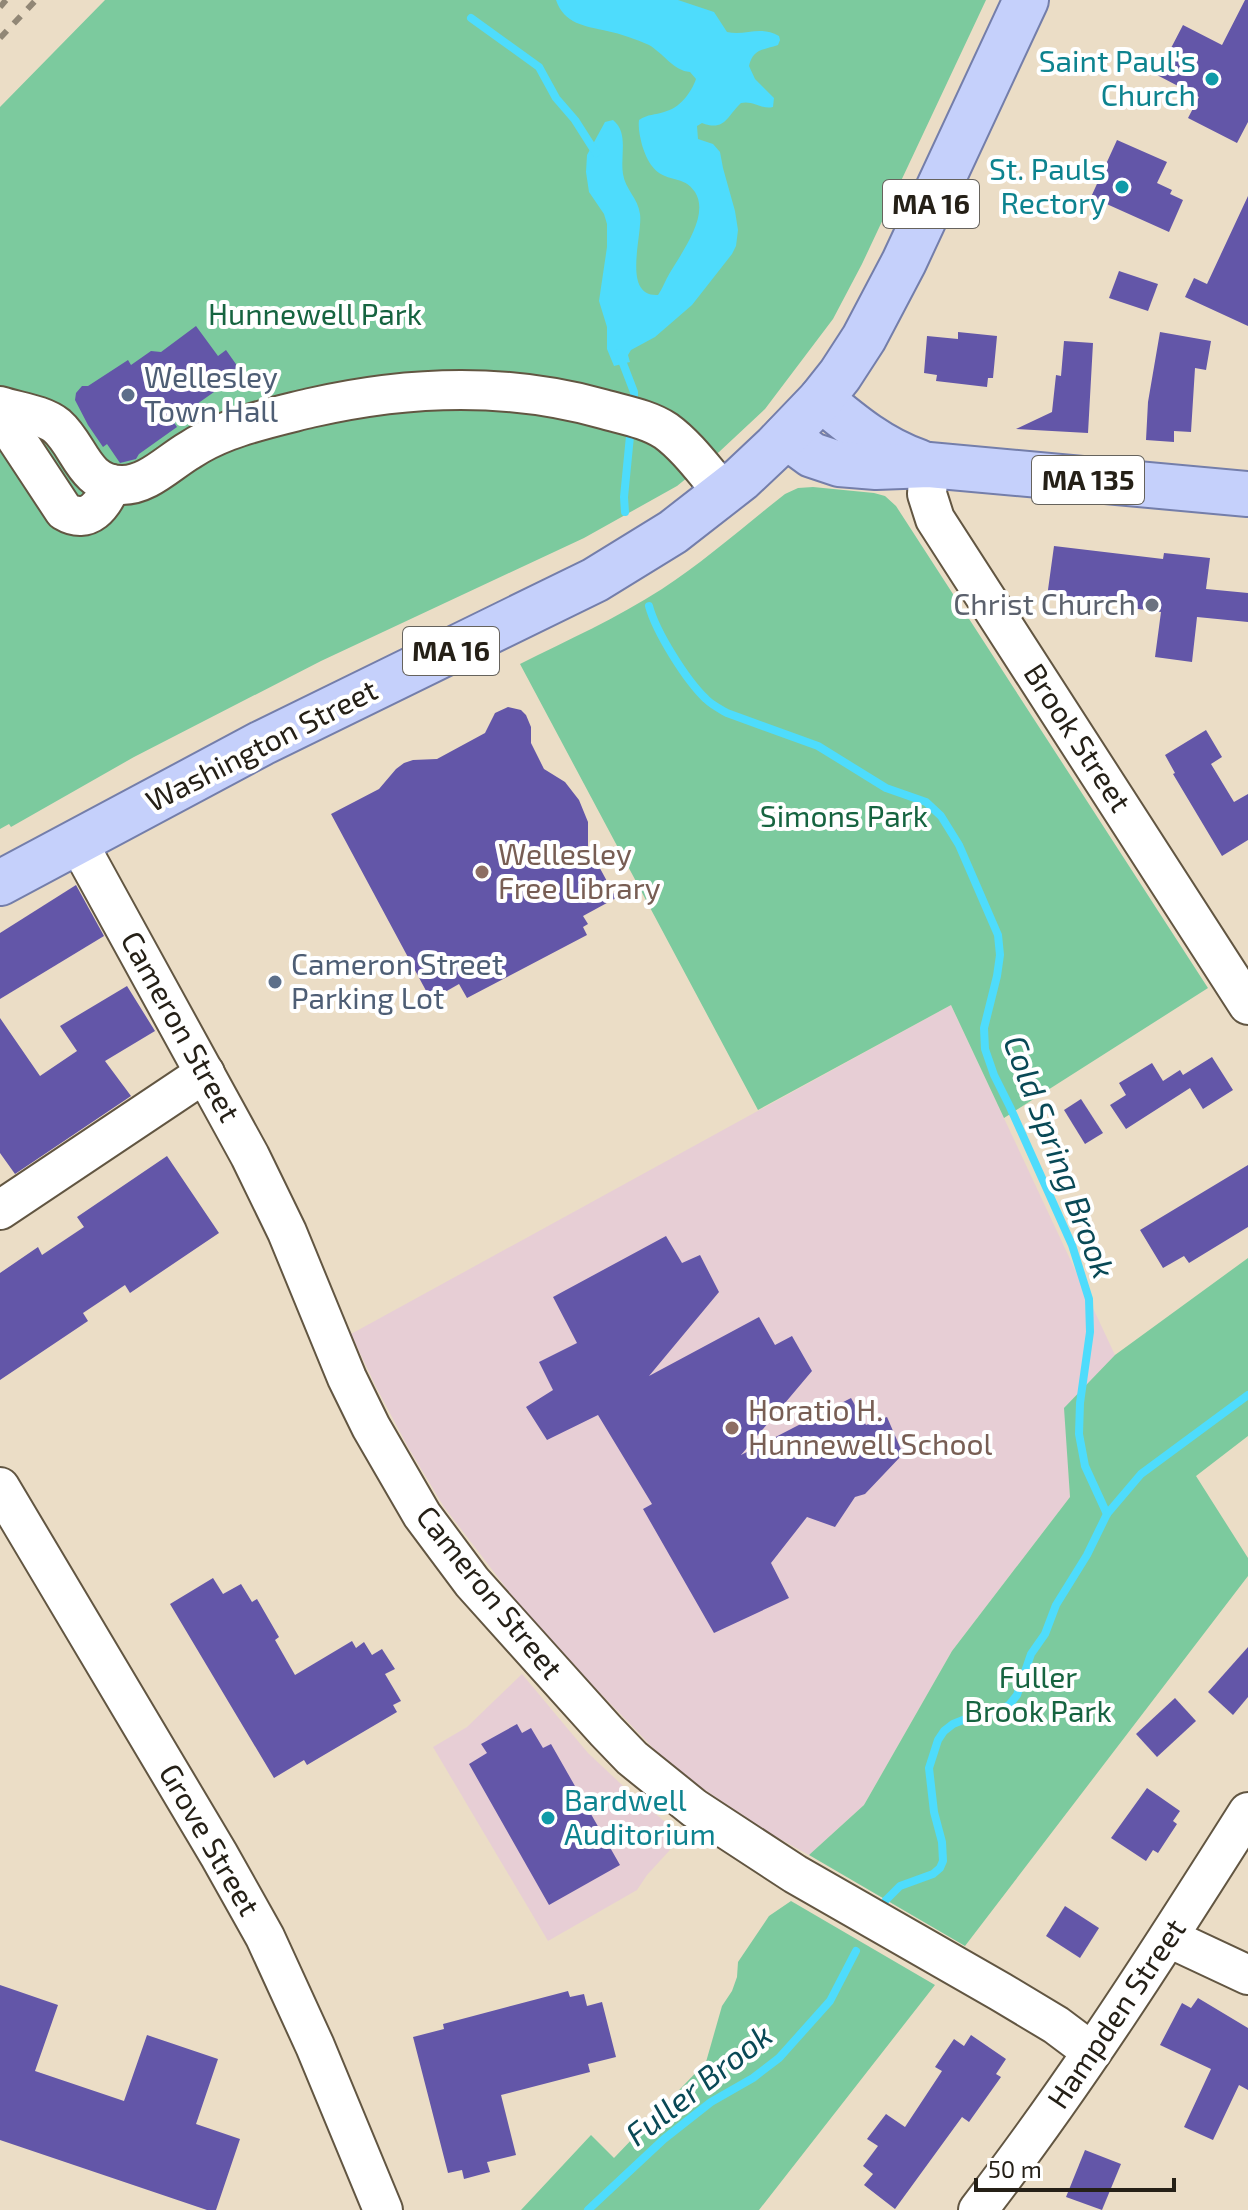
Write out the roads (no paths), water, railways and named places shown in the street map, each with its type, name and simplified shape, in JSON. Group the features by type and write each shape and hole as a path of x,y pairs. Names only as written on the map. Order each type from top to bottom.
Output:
{"main road":[{"name":"Washington Street","path":"0,883 272,738 595,580 665,538 724,493 821,399 859,347 904,262 1026,0"},
{"name":"MA 135","path":"821,399 880,445 929,465"},
{"name":"MA 135","path":"786,436 812,455 839,464 876,467 929,465 1248,494"}],"street":[{"path":"4,408 8,426 64,511 78,516 92,512 105,501 112,484 135,484 190,449 231,430 293,412 383,395 438,390 484,390 551,398 632,417 673,437 724,493"},
{"name":"Brook Street","path":"929,465 927,494 935,519 1248,1005"},
{"name":"Cameron Street","path":"77,841 250,1156 277,1211 347,1378 390,1462 422,1515 500,1615 632,1758 694,1808 795,1874 1056,2025 1092,2052"},
{"path":"0,1210 205,1073"},
{"name":"Grove Street","path":"0,1487 265,1937 315,2046 383,2210"},
{"name":"Hampden Street","path":"978,2210 1092,2052 1169,1938 1248,1812"},
{"path":"1169,1938 1248,1975"}],"water":[{"path":"556,0 678,0 714,12 727,32 766,31 779,36 780,40 778,45 756,53 749,66 755,79 774,98 773,107 741,103 721,124 702,123 697,126 698,139 713,144 720,152 738,230 732,254 692,305 655,337 631,350 628,355 630,362 614,366 607,349 607,327 599,301 607,224 589,192 587,155 605,122 613,120 621,131 624,179 640,214 637,276 640,286 647,293 658,295 696,225 699,202 689,185 654,169 642,145 639,120 675,107 688,95 696,79 649,45 570,19"}],"waterway":[{"name":"Cold Spring Brook","path":"471,18 539,67 556,98 575,120 596,153"},
{"name":"Cold Spring Brook","path":"619,353 634,392 634,408"},
{"name":"Cold Spring Brook","path":"625,512 631,426"},
{"name":"Cold Spring Brook","path":"649,606 673,655 698,691 711,703 727,713 818,746 886,788 926,802 941,816 959,845 998,935 1000,955 984,1028 985,1049 1072,1245 1089,1299 1090,1332 1079,1434 1085,1466 1107,1514"},
{"name":"Fuller Brook","path":"886,1900 900,1886 933,1874 943,1861 929,1768 944,1731 953,1724 996,1712 1009,1705 1017,1695 1031,1654 1045,1634 1056,1605 1087,1555 1107,1514 1141,1474 1248,1395"},
{"name":"Fuller Brook","path":"588,2210 664,2139 711,2102 753,2078 779,2058 830,2001 856,1951"}],"railway":[{"path":"0,7 6,0"},
{"path":"0,38 36,0"}],"place":[{"name":"Saint Paul's Church","path":"1212,79"},
{"name":"St. Pauls Rectory","path":"1122,187"},
{"name":"Wellesley Town Hall","path":"128,395"},
{"name":"Christ Church","path":"1152,605"},
{"name":"Wellesley Free Library","path":"482,872"},
{"name":"Cameron Street Parking Lot","path":"275,982"},
{"name":"Horatio H. Hunnewell School","path":"732,1428"},
{"name":"Bardwell Auditorium","path":"548,1818"}],"park label":[{"name":"Hunnewell Park","path":"315,315"},
{"name":"Simons Park","path":"844,817"},
{"name":"Fuller Brook Park","path":"1038,1695"}]}
